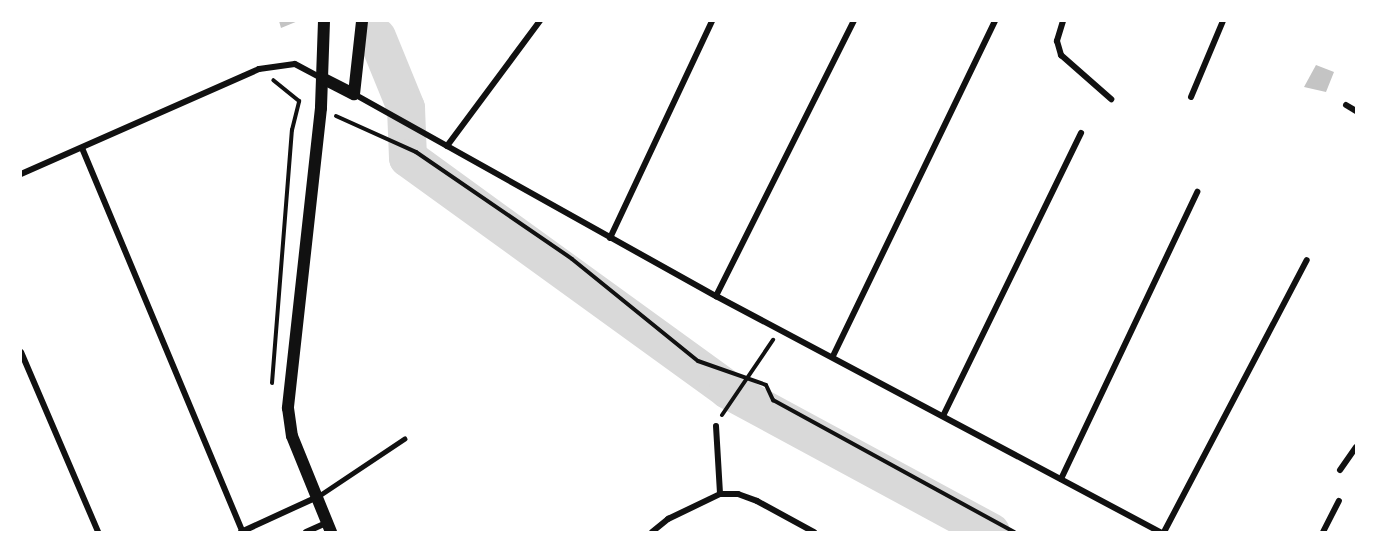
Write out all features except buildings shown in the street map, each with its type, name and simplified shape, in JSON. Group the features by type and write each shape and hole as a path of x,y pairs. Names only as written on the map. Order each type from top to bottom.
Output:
{"main road":[{"path":"324,21 321,108 288,408 292,436 329,528"},
{"path":"321,78 354,94 363,21"}],"street":[{"path":"447,146 540,21"},
{"path":"610,238 712,21"},
{"path":"716,296 854,21"},
{"path":"834,356 995,21"},
{"path":"1063,21 1057,41 1061,55 1111,99"},
{"path":"1191,97 1223,21"},
{"path":"21,174 259,69 295,64 321,78"},
{"path":"354,94 716,296 834,356 1061,480 1162,532 1307,260"},
{"path":"1346,105 1356,111"},
{"path":"943,416 1081,133"},
{"path":"82,148 242,532 315,498"},
{"path":"1061,480 1197,192"},
{"path":"21,352 98,532"},
{"path":"716,426 720,494"},
{"path":"1340,470 1356,447"},
{"path":"652,532 668,519 720,494 738,494 757,501 814,532"},
{"path":"1323,532 1339,501"},
{"path":"306,532 329,528"}],"lane":[{"path":"315,498 404,439"}],"path":[{"path":"259,69 299,101 292,130 272,386"},
{"path":"321,108 416,152 572,259 698,362 747,376 766,385 773,400 1014,532"},
{"path":"728,403 781,329"}],"waterway":[{"path":"377,37 406,108 408,158 728,390 991,532"}]}
